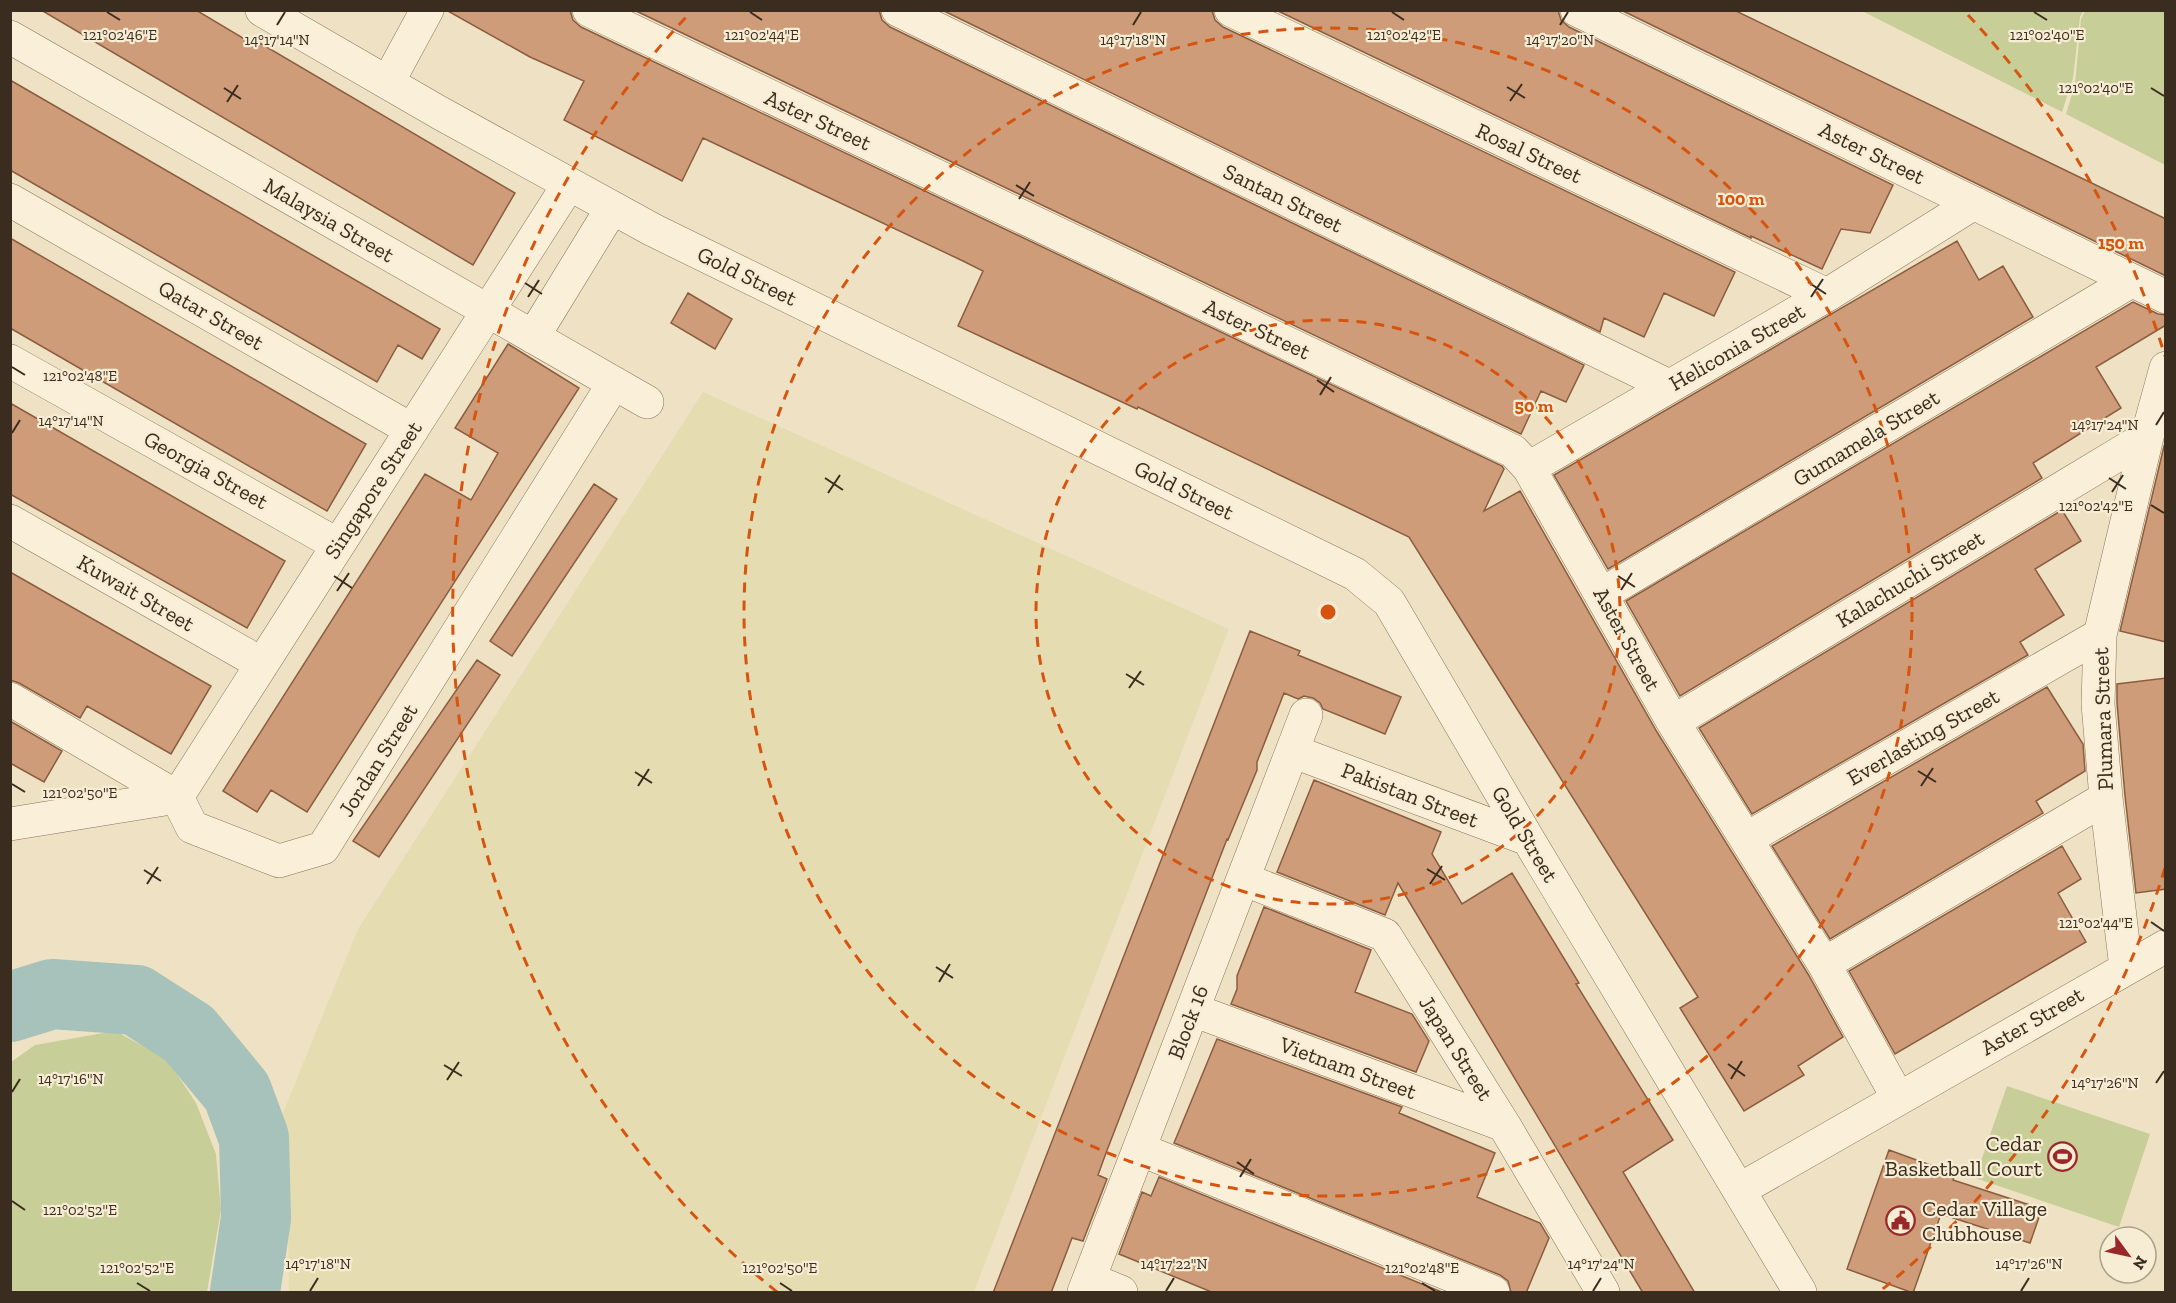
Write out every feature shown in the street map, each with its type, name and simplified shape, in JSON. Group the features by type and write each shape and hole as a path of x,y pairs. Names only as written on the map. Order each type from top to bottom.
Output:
{"street":[{"name":"Gold Street","path":"262,10 612,208 1355,573 1389,602 1528,840 1800,1293"},
{"path":"387,82 427,10"},
{"name":"Aster Street","path":"590,10 1513,451 1529,468 1673,722 1824,964 1898,1098"},
{"name":"Santan Street","path":"897,10 1669,386"},
{"name":"Rosal Street","path":"1231,10 1827,295"},
{"name":"Aster Street","path":"1577,10 2166,297"},
{"name":"Malaysia Street","path":"10,37 647,402"},
{"name":"Singapore Street","path":"177,797 568,184"},
{"name":"Qatar Street","path":"10,200 412,430"},
{"name":"Heliconia Street","path":"1529,468 1827,295 1974,203"},
{"path":"533,337 612,208"},
{"name":"Gumamela Street","path":"1602,594 2131,281"},
{"name":"Georgia Street","path":"10,361 338,545"},
{"name":"Plumara Street","path":"2126,968 2106,798 2098,704 2100,635 2147,437 2166,368"},
{"name":"Jordan Street","path":"177,797 192,827 279,861 323,848 615,383"},
{"name":"Kalachuchi Street","path":"1673,722 2147,437"},
{"name":"Kuwait Street","path":"10,521 262,664"},
{"name":"Everlasting Street","path":"1746,839 2100,635"},
{"path":"10,699 177,797"},
{"name":"Block 16","path":"1086,1286 1306,715"},
{"name":"Pakistan Street","path":"1292,751 1528,840"},
{"path":"10,824 177,797"},
{"path":"1824,964 2106,798"},
{"name":"Japan Street","path":"1243,879 1385,935 1504,1125 1603,1293"},
{"name":"Aster Street","path":"1739,1190 2166,946"},
{"name":"Vietnam Street","path":"1193,1010 1504,1125"},
{"path":"1139,1149 1493,1293"},
{"path":"1086,1286 1121,1293"}],"shaded area":[{"path":"703,392 1229,629 974,1292 289,1292 282,1115 358,929"}],"green space":[{"path":"1862,11 2083,11 2080,17 2073,78 2062,112"},
{"path":"2085,11 2165,11 2165,165 2066,114 2075,84 2081,19"},
{"path":"115,1031 167,1059 196,1103 216,1154 221,1210 207,1292 11,1292 11,1062 35,1045"},
{"name":"Cedar Basketball Court","path":"2007,1086 2150,1134 2120,1225 2113,1225 1975,1178"}],"building":[{"path":"41,10 196,10 258,47 260,43 515,193 473,265"},
{"path":"446,10 570,10 573,20 581,27 1502,466 1504,469 1484,511 1520,491 1657,732 1808,974 1843,1037 1798,1066 1804,1075 1744,1111 1680,1008 1698,997 1409,537 1138,407 1137,409 958,326 983,271 963,261 703,138 682,181 564,120 584,81 530,57"},
{"path":"634,10 879,10 882,20 890,27 1584,365 1566,402 1541,391 1521,434"},
{"path":"942,10 1212,10 1215,20 1223,27 1735,272 1714,316 1664,293 1644,337 1604,318 1600,332"},
{"path":"1276,10 1558,10 1561,20 1569,27 1893,185 1870,233 1841,229 1822,269 1751,236 1751,238"},
{"path":"1621,10 1734,10 2166,219 2166,276"},
{"path":"10,80 440,329 422,359 398,345 377,382 10,170"},
{"path":"10,238 366,444 327,511 10,328"},
{"path":"1957,241 1979,280 2003,266 2033,317 1608,569 1554,475"},
{"path":"688,293 732,319 715,349 671,323"},
{"path":"2133,302 2158,314 2166,315 2166,325 2096,367 2121,408 2033,463 2042,478 1680,696 1626,601"},
{"path":"508,344 579,388 307,812 271,790 257,812 223,791 425,474 471,500 498,453 455,428"},
{"path":"10,403 285,561 247,628 10,494"},
{"path":"2164,446 2166,446 2166,642 2120,631"},
{"path":"594,484 617,499 512,656 490,641"},
{"path":"2062,510 2081,541 2035,569 2064,615 2020,642 2028,655 1752,814 1699,728"},
{"path":"10,572 211,686 171,754 87,706 80,718 10,680"},
{"path":"1250,631 1300,651 1298,655 1401,697 1385,734 1323,709 1320,703 1313,698 1304,696 1298,699 1284,693 1257,762 1257,770 1227,839 1106,1153 1098,1175 1107,1179 1083,1241 1072,1238 1051,1293 993,1293"},
{"path":"477,660 500,675 379,857 353,841"},
{"path":"2166,678 2166,889 2136,893 2125,796 2117,684"},
{"path":"2047,687 2083,744 2085,771 2036,801 2043,813 1830,939 1772,846"},
{"path":"10,721 62,751 44,782 10,763"},
{"path":"1314,780 1441,832 1432,854 1462,904 1512,873 1579,983 1576,984 1673,1140 1623,1172 1695,1293 1643,1293 1398,883 1385,915 1277,872"},
{"path":"2062,846 2081,879 2058,893 2086,942 1895,1054 1849,971"},
{"path":"1264,907 1371,950 1355,992 1412,1014 1429,1041 1416,1072 1231,1004 1237,989 1237,976"},
{"path":"1217,1039 1402,1107 1399,1113 1495,1153 1477,1197 1540,1223 1549,1238 1526,1293 1511,1293 1508,1281 1500,1275 1174,1143"},
{"name":"Cedar Village Clubhouse","path":"1889,1150 1955,1174 1953,1180 2042,1209 2030,1243 1941,1214 1913,1293 1847,1269"},
{"path":"1159,1177 1444,1293 1214,1293 1119,1254 1142,1192 1151,1196"}],"waterway":[{"path":"10,1007 52,994 136,1000 189,1034 237,1092 254,1138 256,1218 245,1292"}],"place":[{"name":"Cedar Basketball Court","path":"2063,1156"},
{"name":"Cedar Village Clubhouse","path":"1901,1221"}]}
